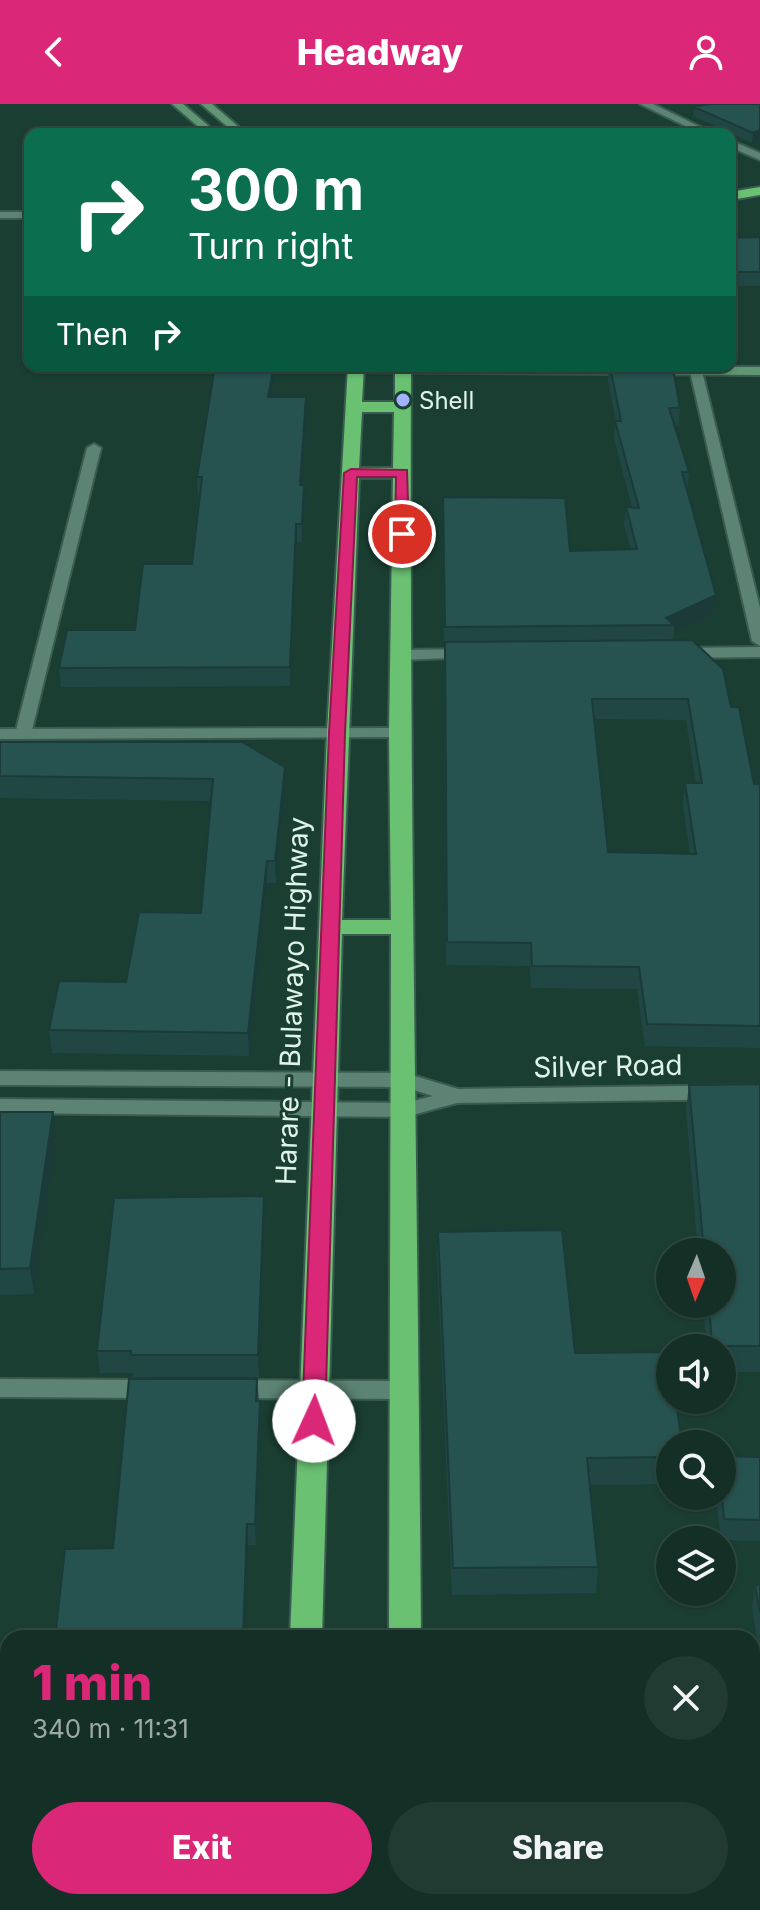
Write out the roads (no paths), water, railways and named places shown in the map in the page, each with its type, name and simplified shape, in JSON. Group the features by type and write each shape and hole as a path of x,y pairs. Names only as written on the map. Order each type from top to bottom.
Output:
{"highway":[{"path":"736,195 760,191"},
{"name":"Harare - Bulawayo Highway","path":"306,1630 337,733 356,372"},
{"path":"403,372 399,733 405,1080 405,1630"},
{"path":"354,407 403,407"},
{"path":"351,473 402,473"},
{"path":"331,927 402,927"}],"main road":[{"path":"177,104 206,128"},
{"path":"206,104 235,128"},
{"path":"736,371 760,371"}],"street":[{"path":"645,104 697,128"},
{"path":"736,146 760,157"},
{"path":"0,206 24,206"},
{"path":"0,215 24,215"},
{"path":"696,372 760,641"},
{"path":"23,734 94,448"},
{"path":"666,653 760,652"},
{"path":"401,655 479,654"},
{"path":"0,734 399,733"},
{"name":"Silver Road","path":"0,1078 405,1080 457,1096"},
{"name":"Silver Road","path":"0,1106 405,1110 457,1096 760,1092"},
{"path":"0,1388 173,1389"},
{"path":"205,1389 405,1390"}],"place":[{"name":"Shell","path":"403,400"}]}
